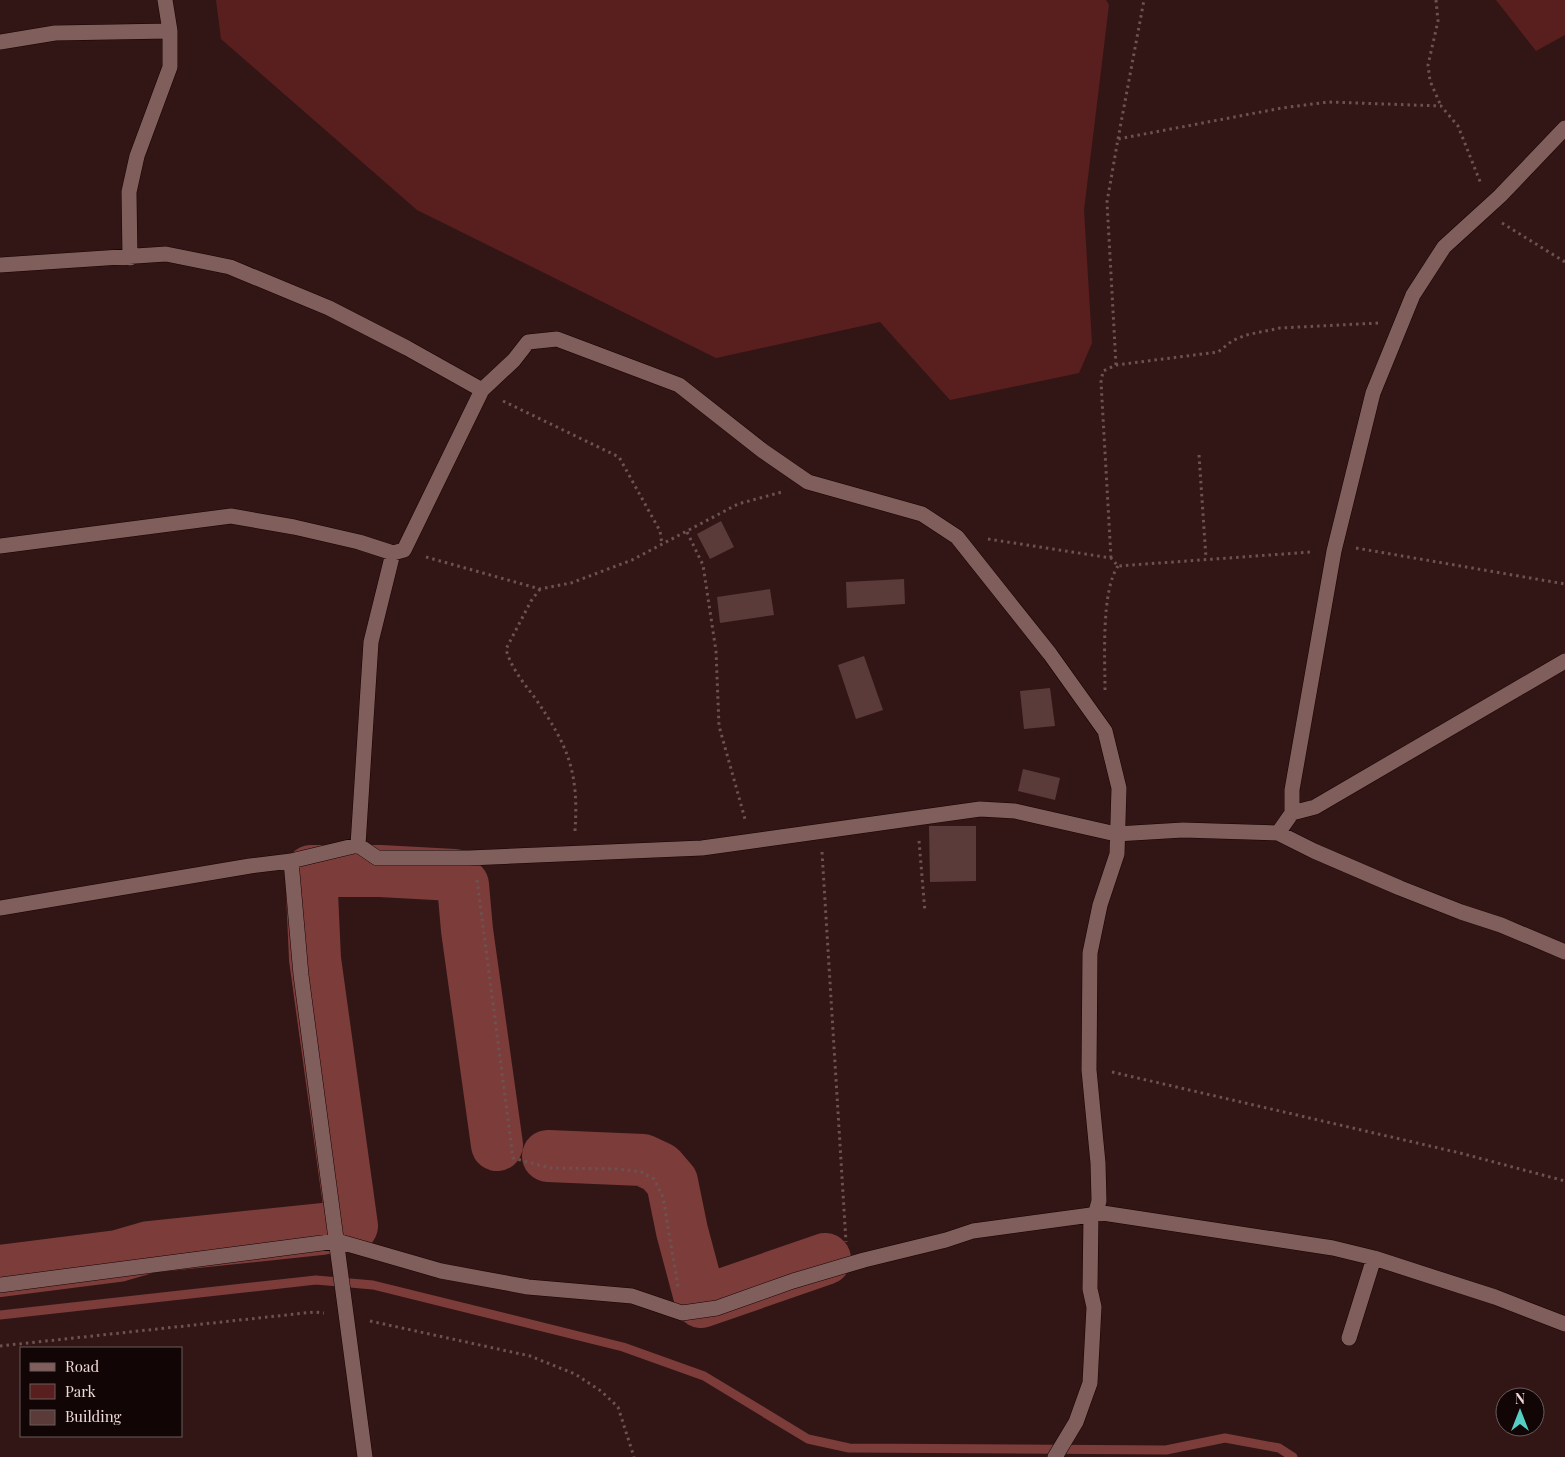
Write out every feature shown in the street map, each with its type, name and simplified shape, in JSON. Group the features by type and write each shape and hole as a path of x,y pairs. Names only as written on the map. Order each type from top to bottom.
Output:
{"street":[{"path":"130,258 129,192 137,156 170,67 170,30 165,0"},
{"path":"0,42 55,34 170,30"},
{"path":"1278,833 1292,813 1292,790 1335,547 1373,393 1413,295 1444,248 1565,128"},
{"path":"0,265 130,258 166,254 230,267 338,313 407,348 482,390"},
{"path":"358,845 371,642 398,552 482,390 514,360 528,342 558,339 679,385 763,451 808,482 922,514 957,537 1050,654 1105,731 1119,788 1116,854 1100,905 1090,953 1089,1070 1098,1163 1099,1201 1094,1214 1090,1289 1094,1307 1090,1383 1076,1422 1055,1457"},
{"path":"0,546 231,516 294,527 398,552"},
{"path":"1292,813 1315,807 1332,798 1565,661"},
{"path":"0,908 250,866 291,861 358,845 376,858 469,858 702,848 980,809 1015,811 1116,834 1183,830 1278,833 1314,851 1400,888 1461,912 1501,925 1565,952"},
{"path":"291,861 301,975 365,1457"},
{"path":"0,1285 337,1241 441,1272 528,1287 632,1296 682,1313 717,1308 847,1265 946,1240 973,1231 1094,1214 1333,1248 1374,1258 1495,1297 1565,1324"},
{"path":"1348,1338 1374,1258"}],"path":[{"path":"1116,365 1107,202 1144,0"},
{"path":"1436,0 1438,21 1428,65 1430,81 1441,106 1458,126 1486,208 1565,262"},
{"path":"1118,140 1282,108 1328,102 1441,106"},
{"path":"1118,566 1111,558 1101,382 1103,371 1116,365 1218,352 1232,341 1246,335 1280,328 1370,322 1388,324 1400,329"},
{"path":"482,390 537,419 619,457 660,531 662,545"},
{"path":"1199,455 1206,558"},
{"path":"398,552 540,589 571,583 632,560 738,504 808,482"},
{"path":"687,532 703,565 716,651 719,726 752,842"},
{"path":"957,537 991,539 1111,558"},
{"path":"1105,693 1105,636 1108,602 1111,576 1118,566 1335,547 1565,584"},
{"path":"540,589 531,601 506,649 510,664 552,723 567,752 574,776 576,816 573,854"},
{"path":"917,818 925,912"},
{"path":"818,832 822,853 847,1265"},
{"path":"469,858 476,873 513,1158 550,1168 619,1169 641,1172 654,1180 663,1197 682,1313"},
{"path":"1089,1070 1098,1069 1441,1148 1565,1181"}],"green space":[{"path":"216,0 1106,0 1109,5 1084,210 1092,343 1079,373 950,400 880,322 716,358 417,210 221,39"},
{"path":"1496,0 1565,0 1565,35 1536,51"}],"building":[{"path":"721,521 734,547 710,559 697,534"},
{"path":"904,579 905,604 847,608 846,582"},
{"path":"770,589 774,615 720,623 717,597"},
{"path":"864,656 883,710 856,719 838,665"},
{"path":"1050,688 1055,726 1024,729 1020,691"},
{"path":"1023,769 1060,778 1055,800 1018,791"},
{"path":"929,826 976,826 976,881 930,882"}],"waterway":[{"path":"352,1226 315,959 311,871 380,871 454,875 463,885 467,930 497,1145"},
{"path":"548,1156 643,1160 660,1168 672,1182 682,1231 701,1302 825,1259"},
{"path":"0,1271 118,1256 149,1247 322,1229"},
{"path":"0,1315 316,1280 373,1285 623,1347 704,1376 808,1439 849,1448 1166,1450 1225,1438 1279,1448 1293,1457"}]}
